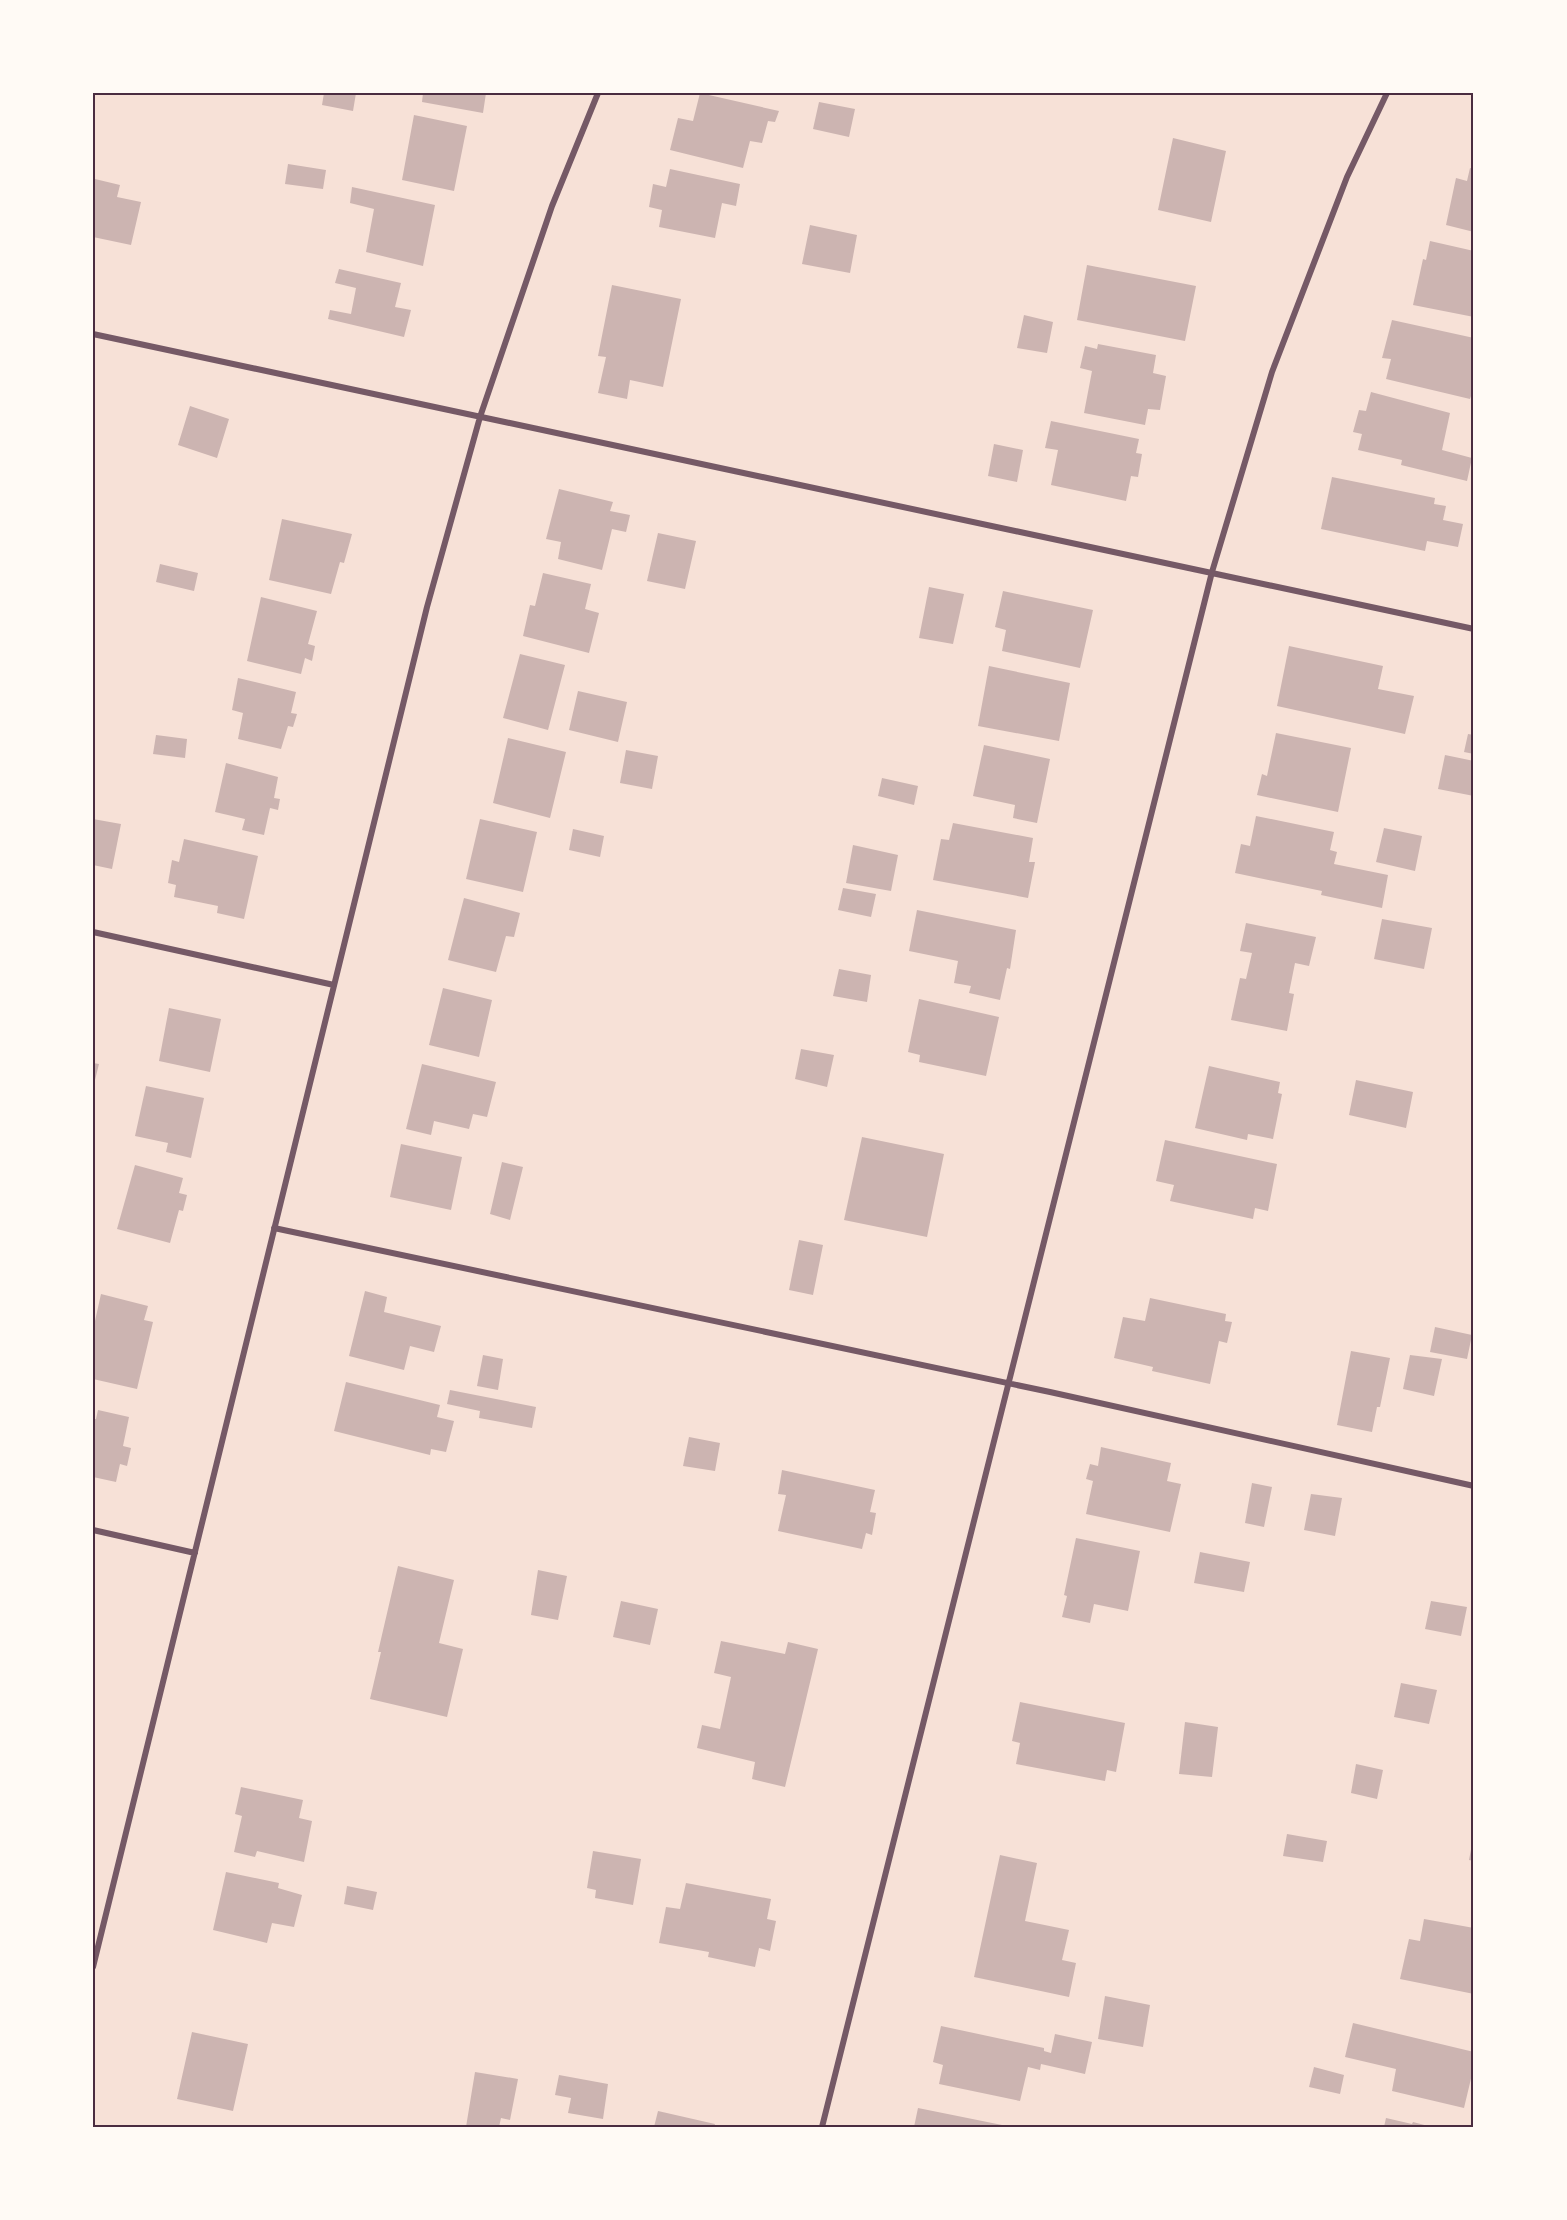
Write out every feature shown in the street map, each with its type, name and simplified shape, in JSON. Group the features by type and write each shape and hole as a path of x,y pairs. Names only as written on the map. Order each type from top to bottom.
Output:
{"street":[{"path":"93,1967 427,608 480,417 552,206 598,93"},
{"path":"822,2127 1212,573 1272,372 1347,177 1387,93"},
{"path":"93,334 1474,629"},
{"path":"93,932 334,985"},
{"path":"274,1228 1008,1383 1474,1486"},
{"path":"93,1530 195,1553"}],"building":[{"path":"324,93 356,93 353,111 322,105"},
{"path":"423,93 486,93 483,113 422,102"},
{"path":"700,93 779,111 775,122 768,121 762,143 750,141 743,168 670,150 678,118 693,121"},
{"path":"819,102 855,109 849,137 813,129"},
{"path":"414,115 467,126 454,191 402,180"},
{"path":"1173,138 1226,151 1211,222 1158,210"},
{"path":"288,164 326,170 323,189 285,184"},
{"path":"1470,168 1474,169 1474,232 1446,225 1456,178 1467,181"},
{"path":"670,169 740,184 736,206 722,203 715,238 659,227 662,210 649,207 653,184 666,187"},
{"path":"95,179 120,185 117,197 141,202 131,245 93,237"},
{"path":"352,187 435,205 423,266 366,252 374,209 350,203"},
{"path":"810,225 857,235 850,273 802,264"},
{"path":"1430,241 1474,251 1474,317 1413,305 1423,259 1426,260"},
{"path":"1087,265 1196,286 1185,341 1077,320"},
{"path":"339,269 401,283 395,307 411,310 404,337 328,319 330,310 351,314 356,288 335,283"},
{"path":"612,285 681,299 663,387 630,380 627,399 598,393 606,357 598,356"},
{"path":"1024,315 1053,322 1047,353 1017,348"},
{"path":"1392,320 1474,338 1474,387 1470,399 1386,379 1391,359 1382,358"},
{"path":"1098,344 1156,355 1153,373 1166,376 1160,410 1148,409 1145,425 1084,413 1092,371 1080,368 1085,346 1097,349"},
{"path":"1371,392 1450,413 1442,450 1472,458 1467,481 1401,465 1402,460 1358,450 1362,434 1353,432 1359,410 1366,411"},
{"path":"190,406 229,419 217,458 178,445"},
{"path":"1051,421 1139,439 1136,453 1142,454 1138,477 1131,476 1126,501 1051,485 1058,450 1045,448"},
{"path":"994,444 1023,450 1017,482 988,476"},
{"path":"1332,477 1435,498 1434,504 1446,506 1443,520 1463,524 1458,547 1427,541 1425,551 1321,529"},
{"path":"559,489 613,502 610,511 630,515 626,532 612,529 602,570 558,559 561,542 546,539"},
{"path":"282,519 352,534 344,563 340,562 331,594 269,580"},
{"path":"658,533 696,541 685,589 647,581"},
{"path":"160,564 198,573 194,591 156,582"},
{"path":"543,573 591,584 585,609 599,613 589,653 523,636 530,605 535,606"},
{"path":"929,587 964,594 953,644 919,638"},
{"path":"1003,591 1093,610 1080,668 1002,651 1006,630 995,627"},
{"path":"261,597 317,611 308,644 315,646 312,661 305,658 301,674 247,661"},
{"path":"1289,646 1383,666 1378,689 1414,696 1405,734 1277,706"},
{"path":"520,654 565,665 548,730 503,718"},
{"path":"989,666 1070,683 1059,741 978,726"},
{"path":"238,678 296,692 291,713 297,714 293,727 288,726 281,749 238,739 243,713 232,710"},
{"path":"578,691 627,702 618,742 569,730"},
{"path":"1276,733 1351,748 1338,812 1257,795 1262,774 1267,776"},
{"path":"1468,734 1474,735 1474,754 1464,752"},
{"path":"156,735 187,739 185,758 153,754"},
{"path":"508,738 566,752 550,818 493,803"},
{"path":"984,745 1050,759 1037,823 1013,818 1015,805 973,796"},
{"path":"626,750 658,756 652,789 620,783"},
{"path":"1445,755 1474,761 1474,796 1438,789"},
{"path":"226,763 278,777 274,798 280,799 278,810 270,808 264,835 242,830 245,819 215,812"},
{"path":"882,778 918,786 914,805 878,796"},
{"path":"1256,816 1334,832 1330,850 1337,852 1334,864 1388,875 1382,908 1321,895 1322,891 1235,873 1241,844 1250,846"},
{"path":"93,819 121,824 112,869 93,865"},
{"path":"480,819 537,832 523,892 466,879"},
{"path":"953,823 1033,838 1029,862 1035,862 1028,898 933,880 941,839 949,840"},
{"path":"1384,828 1422,836 1415,871 1376,862"},
{"path":"573,829 604,836 600,857 569,850"},
{"path":"184,839 258,856 244,919 217,913 218,906 174,897 176,885 168,883 172,860 179,862"},
{"path":"853,845 898,855 891,891 846,883"},
{"path":"843,888 876,894 871,917 838,910"},
{"path":"464,898 520,913 514,937 506,936 496,972 448,960"},
{"path":"917,910 1016,930 1010,969 1007,968 1000,1000 969,993 971,986 954,983 958,961 909,951"},
{"path":"1382,919 1432,928 1424,969 1374,959"},
{"path":"1246,923 1316,937 1309,966 1295,963 1289,993 1294,994 1287,1031 1231,1020 1240,978 1246,979 1252,953 1240,951"},
{"path":"839,969 871,975 867,1002 833,996"},
{"path":"443,988 492,1000 479,1057 429,1045"},
{"path":"919,999 999,1017 986,1076 919,1062 920,1055 908,1052"},
{"path":"169,1008 221,1019 210,1072 159,1061"},
{"path":"801,1049 834,1055 827,1087 795,1079"},
{"path":"93,1063 99,1064 94,1084 93,1084"},
{"path":"422,1064 496,1082 487,1117 473,1114 469,1129 434,1121 431,1135 406,1129"},
{"path":"1209,1066 1280,1082 1278,1093 1282,1094 1273,1139 1248,1134 1247,1140 1195,1128"},
{"path":"1356,1080 1413,1092 1406,1128 1349,1115"},
{"path":"146,1086 204,1098 191,1158 166,1152 168,1143 135,1136"},
{"path":"862,1137 944,1154 927,1237 844,1220"},
{"path":"1165,1140 1277,1164 1268,1211 1255,1208 1253,1219 1170,1201 1174,1185 1156,1181"},
{"path":"401,1144 462,1157 451,1210 390,1197"},
{"path":"502,1162 523,1167 510,1220 490,1214"},
{"path":"135,1165 183,1178 179,1193 187,1195 183,1211 179,1210 170,1243 117,1229"},
{"path":"799,1240 823,1245 813,1295 789,1290"},
{"path":"365,1291 387,1297 384,1312 441,1326 434,1352 410,1346 404,1370 349,1356"},
{"path":"101,1294 148,1306 144,1320 153,1322 137,1389 93,1379 93,1330"},
{"path":"1150,1298 1226,1314 1225,1321 1232,1322 1227,1343 1219,1341 1210,1384 1152,1371 1153,1367 1114,1358 1123,1317 1145,1321"},
{"path":"1435,1327 1472,1335 1467,1359 1430,1352"},
{"path":"1351,1351 1390,1358 1380,1407 1377,1407 1372,1432 1337,1425"},
{"path":"483,1355 503,1359 498,1390 477,1386"},
{"path":"1410,1355 1442,1359 1434,1396 1403,1389"},
{"path":"346,1382 440,1405 437,1417 454,1421 446,1452 431,1449 430,1455 334,1431"},
{"path":"450,1390 536,1407 532,1428 479,1418 480,1411 447,1404"},
{"path":"98,1410 129,1417 123,1446 131,1448 127,1466 120,1464 116,1482 93,1477 93,1419 96,1419"},
{"path":"689,1437 720,1443 715,1471 683,1466"},
{"path":"1101,1447 1171,1463 1167,1481 1181,1484 1170,1532 1086,1514 1093,1481 1086,1479 1090,1464 1098,1466"},
{"path":"782,1470 875,1490 870,1512 876,1513 872,1535 866,1533 862,1549 778,1531 786,1495 778,1494"},
{"path":"1252,1483 1272,1487 1264,1527 1245,1523"},
{"path":"1311,1494 1342,1498 1335,1536 1304,1530"},
{"path":"1076,1538 1140,1551 1128,1611 1094,1604 1090,1623 1062,1617 1067,1596 1064,1595"},
{"path":"1200,1552 1250,1562 1244,1592 1194,1583"},
{"path":"398,1566 454,1580 439,1643 463,1649 447,1717 370,1699 381,1652 378,1652"},
{"path":"538,1570 567,1576 558,1620 531,1615"},
{"path":"621,1601 658,1609 650,1645 613,1637"},
{"path":"1431,1601 1467,1607 1461,1636 1425,1629"},
{"path":"721,1641 785,1654 788,1642 818,1649 785,1787 752,1779 755,1762 697,1748 702,1725 720,1729 731,1677 714,1673"},
{"path":"1401,1683 1437,1690 1429,1724 1394,1717"},
{"path":"1020,1702 1125,1723 1116,1772 1107,1770 1105,1781 1016,1764 1020,1743 1012,1741"},
{"path":"1185,1722 1218,1727 1212,1777 1179,1774"},
{"path":"1356,1764 1383,1770 1377,1799 1351,1793"},
{"path":"241,1787 303,1800 299,1818 312,1821 304,1862 257,1851 255,1857 234,1852 242,1816 235,1814"},
{"path":"1287,1834 1327,1841 1323,1862 1283,1856"},
{"path":"1474,1839 1474,1861 1469,1860"},
{"path":"593,1851 641,1859 633,1905 595,1898 596,1890 587,1888"},
{"path":"1000,1855 1037,1863 1025,1921 1069,1930 1062,1960 1076,1963 1069,1997 974,1977"},
{"path":"226,1872 279,1883 278,1888 302,1895 294,1927 272,1923 267,1943 213,1930"},
{"path":"686,1883 771,1899 767,1919 776,1921 770,1951 759,1948 755,1967 708,1957 709,1952 659,1943 666,1907 680,1909"},
{"path":"347,1886 377,1892 373,1910 344,1904"},
{"path":"1424,1919 1474,1928 1474,1994 1400,1979 1409,1939 1420,1941"},
{"path":"1105,1996 1150,2005 1143,2047 1098,2039"},
{"path":"1353,2023 1474,2052 1474,2066 1464,2108 1392,2091 1396,2069 1345,2057"},
{"path":"941,2026 1044,2048 1044,2051 1051,2053 1055,2034 1092,2042 1085,2074 1041,2064 1040,2070 1028,2067 1020,2101 939,2084 943,2065 933,2062"},
{"path":"192,2032 248,2044 233,2111 177,2099"},
{"path":"1314,2067 1344,2075 1340,2094 1309,2087"},
{"path":"475,2072 518,2079 510,2120 501,2118 499,2127 466,2127"},
{"path":"559,2075 608,2084 603,2119 568,2113 571,2098 555,2095"},
{"path":"918,2108 1007,2126 1007,2127 914,2127"},
{"path":"658,2111 715,2124 714,2127 654,2127"},
{"path":"1386,2118 1412,2124 1413,2122 1432,2127 1384,2127"}]}
